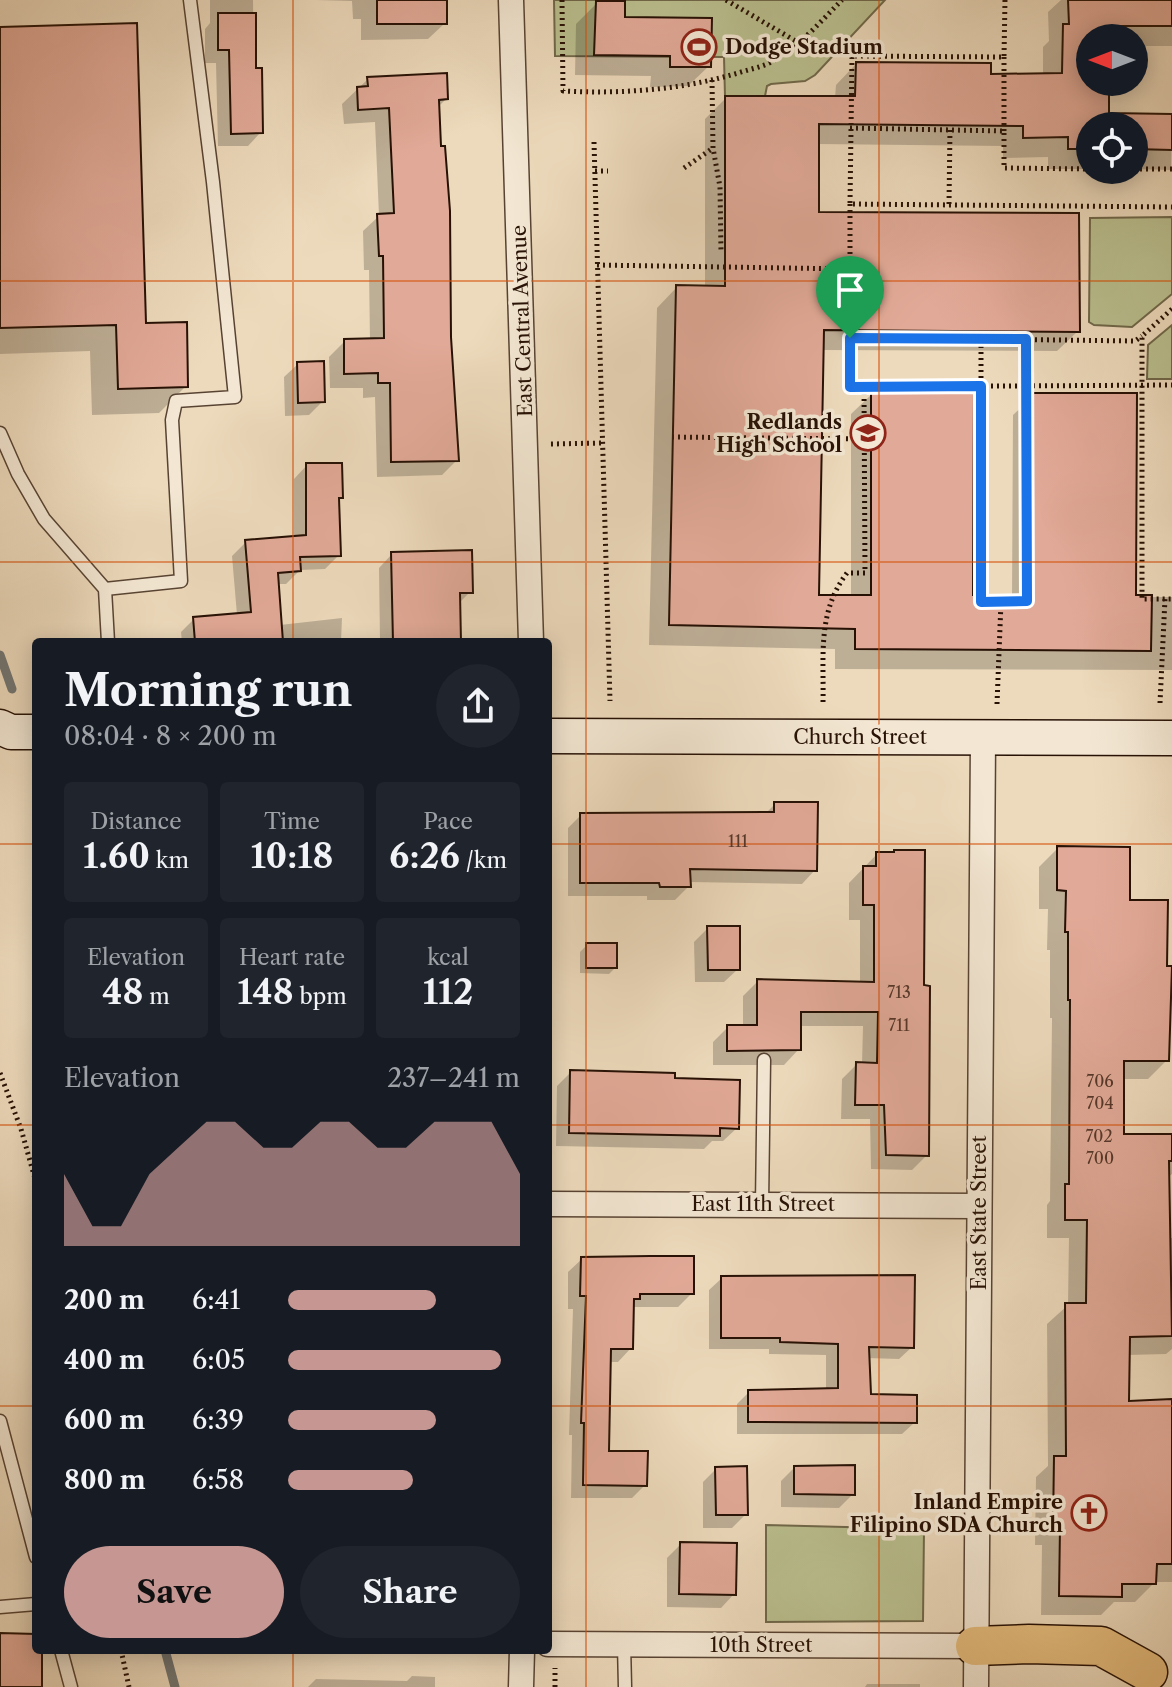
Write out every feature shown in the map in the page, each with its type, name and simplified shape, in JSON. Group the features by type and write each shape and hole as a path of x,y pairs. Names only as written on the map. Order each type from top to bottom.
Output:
{"main road":[{"path":"975,1646 1101,1646 1150,1672"}],"street":[{"name":"East Central Avenue","path":"511,0 531,638"},
{"name":"Church Street","path":"552,736 1172,738"},
{"name":"East State Street","path":"976,1687 983,739"},
{"name":"East 11th Street","path":"552,1204 979,1206"},
{"name":"10th Street","path":"552,1644 975,1646"},
{"path":"521,1687 522,1654"}],"lane":[{"path":"105,589 181,581 172,420 176,401 235,397 190,0"},
{"path":"0,433 18,474 44,519 105,589 108,638"},
{"path":"762,1204 764,1060"},
{"path":"0,1421 32,1542"},
{"path":"0,1607 32,1604"},
{"path":"624,1644 625,1687"},
{"path":"62,1654 71,1687"}],"path":[{"path":"562,0 563,91 662,90 712,80 772,62 799,43 842,0"},
{"path":"726,0 799,43"},
{"path":"1005,0 1004,168 1076,169"},
{"path":"1004,57 852,56 850,387 1172,385"},
{"path":"712,80 713,148 720,187 721,252"},
{"path":"850,128 1004,131"},
{"path":"949,204 950,129"},
{"path":"594,142 610,701"},
{"path":"684,168 713,148"},
{"path":"1148,169 1172,169"},
{"path":"595,171 608,171"},
{"path":"850,204 1172,207"},
{"path":"597,265 850,269"},
{"path":"850,338 1135,341 1172,309"},
{"path":"1142,336 1142,599 1168,599 1160,703"},
{"path":"981,339 981,602 1027,601 1026,339"},
{"path":"823,702 825,614 847,573 865,573 864,387"},
{"path":"672,437 864,439"},
{"path":"526,444 602,443"},
{"path":"997,704 1001,602"},
{"path":"0,1073 32,1168"},
{"path":"122,1654 129,1687"}],"green space":[{"name":"Dodge Stadium","path":"554,0 885,0 815,75 805,81 771,84 767,86 765,96 725,96 724,57 555,56"},
{"path":"1172,217 1172,294 1132,327 1094,325 1089,322 1090,218"},
{"path":"1172,325 1172,379 1147,379 1148,345"},
{"path":"766,1525 924,1529 923,1621 766,1622"}],"building":[{"path":"377,0 447,0 447,24 377,24"},
{"path":"1068,0 1172,0 1172,26 1076,24 1076,96 1109,96 1109,112 1076,112 1076,149 1068,149 1068,137 1023,138 1023,126 819,124 819,212 1079,213 1080,332 824,330 819,595 871,595 871,392 974,393 973,595 1032,595 1033,393 1137,393 1136,595 1152,595 1151,651 855,649 855,629 669,625 676,285 725,286 725,96 855,96 856,62 991,63 991,74 1062,73 1063,24 1069,24"},
{"path":"596,1 625,1 625,17 712,18 711,67 670,67 670,56 594,55"},
{"path":"218,13 256,13 256,68 262,68 263,133 231,134 229,50 218,50"},
{"path":"137,23 146,323 187,322 188,387 118,389 116,325 0,328 0,27"},
{"path":"447,73 448,99 439,100 441,146 445,146 450,211 451,337 459,461 391,462 390,383 378,383 378,373 344,374 344,339 384,338 383,256 379,256 377,214 394,213 389,108 358,110 357,87 368,86 367,77"},
{"path":"1148,114 1172,114 1172,150 1148,149"},
{"path":"324,361 325,402 298,403 297,362"},
{"path":"306,463 342,463 343,498 339,498 341,556 300,557 301,571 278,573 283,638 195,638 193,617 251,612 245,540 306,535"},
{"path":"472,550 473,593 460,593 461,638 393,638 391,552"},
{"path":"774,802 818,802 817,871 690,869 691,887 660,887 659,883 580,883 580,813 774,812"},
{"path":"1057,846 1130,847 1130,900 1168,900 1167,966 1172,966 1169,1061 1124,1061 1124,1134 1172,1134 1172,1161 1169,1161 1172,1336 1130,1337 1129,1401 1172,1399 1172,1564 1157,1564 1156,1584 1122,1584 1122,1597 1059,1596 1060,1527 1053,1527 1054,1456 1066,1456 1065,1303 1086,1303 1087,1220 1065,1220 1065,1184 1069,1184 1070,1000 1068,932 1065,932 1066,891 1057,890"},
{"path":"925,850 924,985 930,986 929,1156 886,1155 884,1105 855,1105 856,1062 877,1063 878,1012 801,1012 801,1050 727,1051 727,1025 757,1025 757,979 874,982 874,905 863,905 863,866 876,866 876,852"},
{"path":"707,926 740,926 740,970 708,970"},
{"path":"586,943 617,943 617,968 586,968"},
{"path":"570,1070 675,1073 675,1078 740,1080 739,1129 720,1128 720,1136 569,1133"},
{"path":"694,1256 694,1294 640,1294 640,1299 634,1299 633,1349 611,1349 609,1451 648,1451 647,1486 583,1485 584,1423 581,1423 586,1296 580,1296 581,1257"},
{"path":"915,1275 914,1348 869,1347 871,1394 917,1395 917,1423 748,1422 748,1390 838,1388 838,1344 780,1342 780,1338 721,1338 721,1276"},
{"path":"855,1465 855,1495 794,1494 794,1466"},
{"path":"747,1466 748,1515 716,1515 715,1467"},
{"path":"680,1542 737,1543 736,1595 679,1594"},
{"path":"0,1633 32,1634 32,1654 42,1654 42,1687 0,1687"}],"waterway":[{"path":"0,655 12,689"},
{"path":"166,1654 175,1687"}],"place":[{"name":"Dodge Stadium","path":"699,47"},
{"name":"Redlands High School","path":"868,433"},
{"name":"Inland Empire Filipino SDA Church","path":"1089,1513"}],"route":[{"path":"850,338 1026,339 1027,601 981,602 981,386 850,387 850,338"}]}
